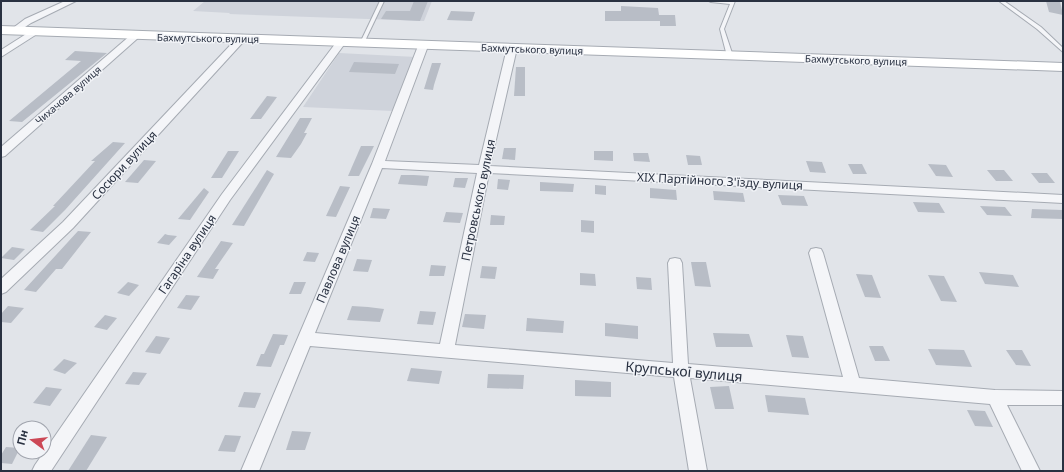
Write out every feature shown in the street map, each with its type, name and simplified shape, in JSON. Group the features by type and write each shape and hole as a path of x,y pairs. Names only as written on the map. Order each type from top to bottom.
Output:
{"main road":[{"name":"Бахмутського вулиця","path":"5,31 1063,67"}],"street":[{"path":"5,31 72,1"},
{"path":"1,54 34,32"},
{"name":"Чихачова вулиця","path":"1,153 135,36"},
{"name":"Сосюри вулиця","path":"1,288 68,225 242,38"},
{"name":"Гагаріна вулиця","path":"41,471 226,197 341,42"},
{"name":"Павлова вулиця","path":"250,471 378,164 423,46"},
{"name":"Петровського вулиця","path":"446,352 484,168 512,48"},
{"name":"XIX Партійного З'їзду вулиця","path":"378,164 484,168 1063,199"},
{"path":"816,253 853,384"},
{"path":"675,263 681,370 698,471"},
{"name":"Крупської вулиця","path":"304,339 995,397 1063,398"},
{"path":"995,397 1031,471"}],"lane":[{"path":"362,43 382,1"},
{"path":"711,1 732,2 722,29 730,56"},
{"path":"1001,1 1039,28 1063,51"}],"shaded area":[{"path":"205,1 432,1 424,21 229,14 230,13 193,11"},
{"path":"339,53 416,57 393,111 303,107"}],"building":[{"path":"414,1 428,1 420,21 381,19 386,11 410,11"},
{"path":"1046,1 1060,1 1063,15 1049,12"},
{"path":"621,6 658,8 659,15 675,15 676,26 660,26 660,21 605,21 605,11 621,11"},
{"path":"451,11 475,12 472,21 447,20"},
{"path":"75,51 107,53 22,122 9,121 81,61 65,60"},
{"path":"354,62 399,64 395,74 349,72"},
{"path":"432,63 441,63 433,90 424,89"},
{"path":"516,67 525,67 525,96 514,96"},
{"path":"267,96 277,97 261,119 250,119"},
{"path":"300,118 312,118 304,133 307,133 301,144 291,158 276,157"},
{"path":"113,142 125,143 65,210 43,232 30,230 55,206 53,206 95,161 91,161"},
{"path":"361,146 374,146 359,176 348,176"},
{"path":"504,148 516,148 515,160 502,159"},
{"path":"228,151 239,151 222,178 211,178"},
{"path":"594,151 613,151 613,161 594,160"},
{"path":"633,153 648,153 650,162 634,161"},
{"path":"686,155 700,156 702,165 688,165"},
{"path":"144,160 156,161 138,183 125,182"},
{"path":"806,161 822,162 826,173 810,172"},
{"path":"848,164 862,164 867,174 853,174"},
{"path":"928,164 946,165 953,177 936,176"},
{"path":"267,170 274,174 244,226 232,225"},
{"path":"987,170 1004,170 1013,181 996,181"},
{"path":"1031,173 1047,173 1055,183 1039,183"},
{"path":"401,175 429,176 427,186 398,184"},
{"path":"455,178 468,178 465,188 453,187"},
{"path":"498,179 510,180 508,190 497,189"},
{"path":"540,182 574,184 573,192 540,191"},
{"path":"595,185 606,186 606,195 595,194"},
{"path":"340,186 350,187 336,217 326,216"},
{"path":"204,188 209,192 190,220 178,219"},
{"path":"650,188 676,190 677,200 650,198"},
{"path":"713,191 743,193 745,202 714,200"},
{"path":"778,195 804,196 808,206 782,205"},
{"path":"913,202 939,203 945,213 918,212"},
{"path":"980,206 1005,207 1012,216 987,215"},
{"path":"373,208 390,209 386,219 370,218"},
{"path":"1032,209 1063,210 1063,219 1031,218"},
{"path":"446,212 463,213 460,223 443,222"},
{"path":"491,215 505,216 504,225 490,225"},
{"path":"581,220 594,221 594,233 581,232"},
{"path":"78,231 91,232 62,269 56,269 36,292 24,290"},
{"path":"165,234 177,236 169,245 157,243"},
{"path":"221,241 233,243 215,269 219,269 213,279 197,277"},
{"path":"12,247 25,249 14,260 1,258"},
{"path":"307,252 319,253 315,262 303,261"},
{"path":"357,259 372,260 368,272 353,271"},
{"path":"691,262 706,262 711,287 695,286"},
{"path":"431,265 446,266 444,276 429,276"},
{"path":"482,266 497,267 495,279 480,278"},
{"path":"979,272 1013,275 1019,287 985,284"},
{"path":"580,273 595,274 596,286 580,285"},
{"path":"856,274 872,275 881,298 865,297"},
{"path":"928,275 944,276 957,302 941,301"},
{"path":"636,277 651,278 652,290 637,289"},
{"path":"128,282 139,285 129,296 117,293"},
{"path":"294,282 306,282 301,294 289,294"},
{"path":"186,295 200,296 191,310 177,308"},
{"path":"8,306 24,308 11,323 1,322 1,314"},
{"path":"352,306 384,309 380,322 347,320"},
{"path":"420,311 436,312 433,325 417,324"},
{"path":"465,314 486,315 484,329 462,327"},
{"path":"105,315 117,318 107,330 94,327"},
{"path":"527,318 564,321 563,333 526,331"},
{"path":"605,323 638,326 638,339 605,336"},
{"path":"713,333 749,334 753,347 716,347"},
{"path":"273,334 288,335 284,345 280,345 271,367 256,366 261,354 264,354"},
{"path":"786,335 803,336 809,358 792,357"},
{"path":"156,336 170,338 160,354 145,352"},
{"path":"869,346 883,346 890,361 875,361"},
{"path":"928,349 964,350 972,367 936,365"},
{"path":"1006,350 1022,350 1031,366 1016,365"},
{"path":"64,359 77,363 65,374 53,370"},
{"path":"411,368 442,371 439,384 407,381"},
{"path":"133,372 147,373 139,385 125,384"},
{"path":"488,374 524,375 523,389 487,388"},
{"path":"575,380 611,382 611,397 575,396"},
{"path":"729,386 734,409 715,409 710,387"},
{"path":"46,387 62,389 50,406 33,403"},
{"path":"244,392 261,393 255,408 238,407"},
{"path":"765,395 805,398 809,415 768,412"},
{"path":"967,410 985,411 993,427 975,426"},
{"path":"292,431 311,432 305,450 286,450"},
{"path":"91,435 107,437 86,471 68,471"},
{"path":"225,435 241,436 235,452 218,451"},
{"path":"6,447 12,447 12,460 14,460 12,464 1,463 1,455"}]}
